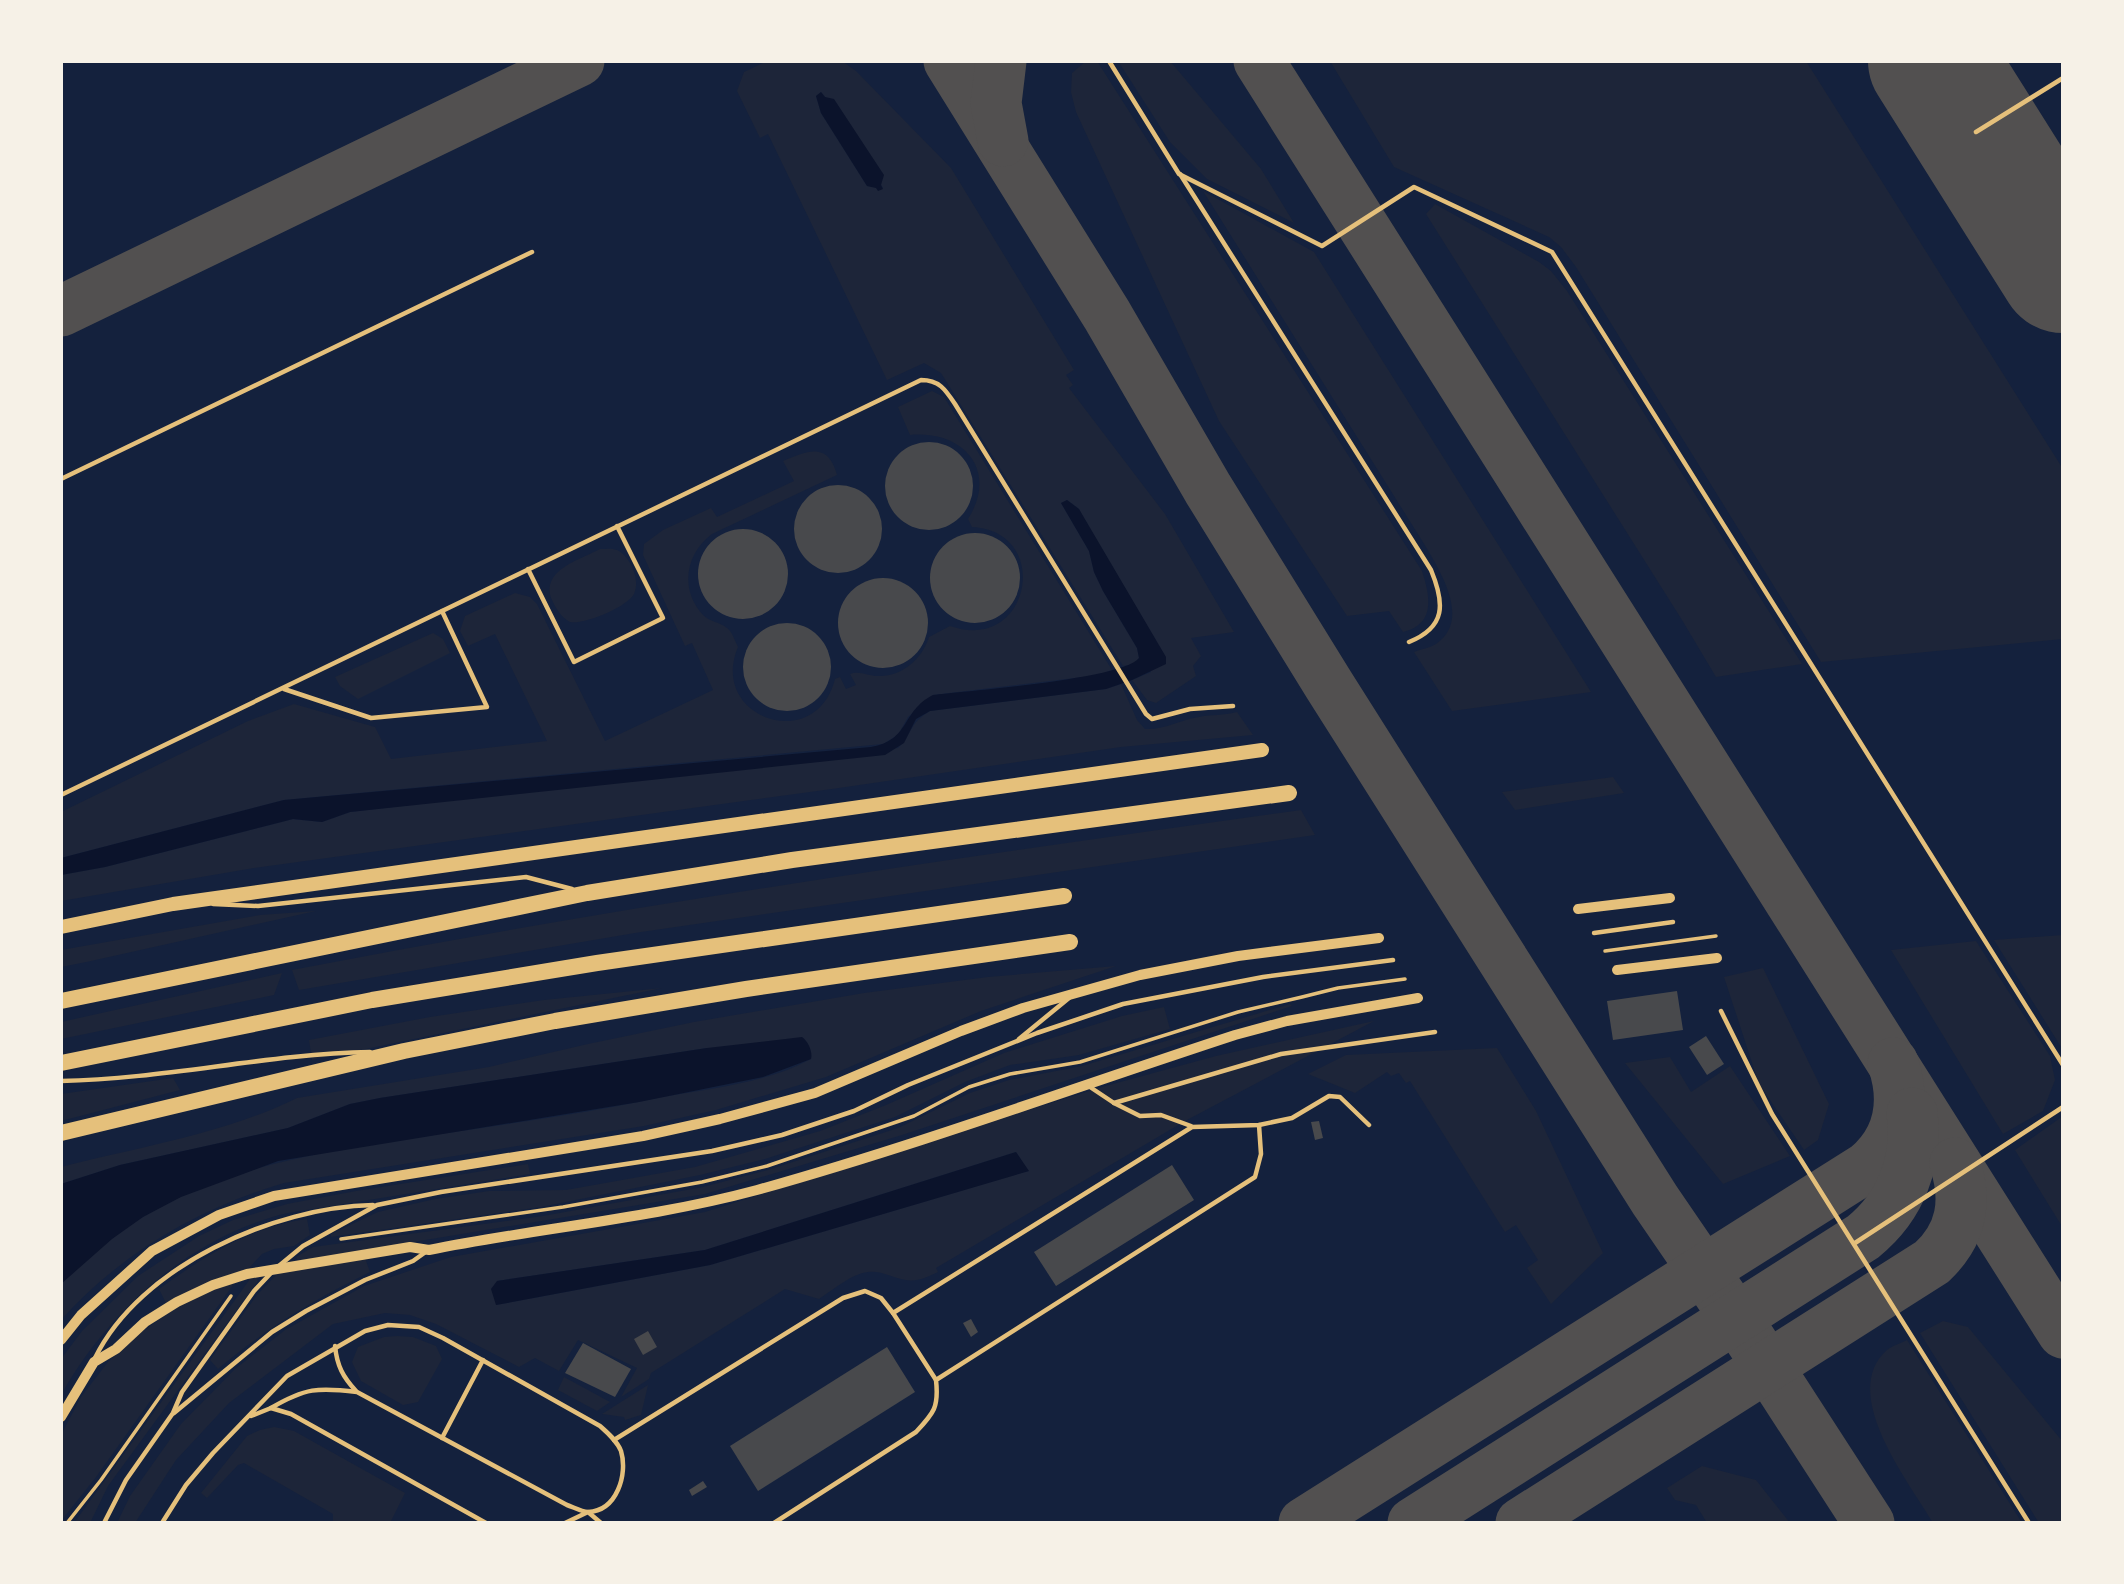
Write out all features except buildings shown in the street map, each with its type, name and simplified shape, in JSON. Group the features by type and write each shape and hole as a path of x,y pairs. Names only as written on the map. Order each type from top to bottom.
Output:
{"highway":[{"path":"61,926 173,904 1262,750"},
{"path":"61,1001 587,893 792,860 1289,793"},
{"path":"61,1063 386,997 597,962 1064,897"},
{"path":"64,1133 404,1051 555,1021 746,989 1070,942"}],"street":[{"path":"1578,909 1670,898"},
{"path":"61,1340 81,1315 152,1251 219,1214 274,1196 643,1136 720,1119 815,1093 961,1031 1023,1008 1140,975 1238,956 1379,938"},
{"path":"1617,970 1717,958"},
{"path":"61,1417 94,1362 116,1349 145,1322 177,1302 213,1285 247,1274 410,1247 429,1250 690,1206 756,1190 915,1141 1235,1035 1287,1021 1418,998"}],"lane":[{"path":"1109,61 1431,570 1439,589 1440,610 1435,625 1420,638 1409,642"},
{"path":"1976,132 2063,78"},
{"path":"1179,174 1322,246 1414,187 1552,252 2063,1065"},
{"path":"61,479 532,252"},
{"path":"61,795 920,380 932,380 944,387 1103,645 1152,719 1190,709 1233,706"},
{"path":"528,569 574,662 663,618 617,526"},
{"path":"283,688 371,718 487,707 442,611"},
{"path":"173,904 258,906 526,877 587,893"},
{"path":"1594,933 1673,922"},
{"path":"94,1362 105,1339 126,1314 161,1282 232,1238 263,1225 307,1214 712,1151 782,1135 854,1111 908,1085 1015,1042 1123,1004 1263,976 1393,960"},
{"path":"1015,1042 1075,993"},
{"path":"1721,1011 1772,1114 2029,1523"},
{"path":"1114,1103 1281,1054 1435,1032"},
{"path":"61,1081 107,1080 328,1053 404,1051"},
{"path":"1085,1084 1114,1103 1140,1115 1161,1115 1192,1127 1259,1125 1292,1118 1329,1096 1340,1097 1369,1125"},
{"path":"1855,1243 2063,1107"},
{"path":"936,1380 1255,1177 1261,1154 1259,1125"},
{"path":"893,1313 1192,1127"},
{"path":"104,1523 126,1480 173,1413 181,1392 254,1292 275,1269 303,1246 377,1205"},
{"path":"173,1413 272,1332 365,1280 413,1261 429,1250"},
{"path":"614,1440 843,1298 865,1291 881,1298 936,1380 938,1400 929,1418 916,1432 774,1523"},
{"path":"162,1523 187,1485 226,1438 287,1376 335,1346 365,1331 388,1325 419,1327 600,1426 614,1440 620,1450 623,1467 621,1485 613,1498 601,1507 565,1523"},
{"path":"335,1346 336,1362 343,1377 357,1392 567,1505 587,1512 601,1523"},
{"path":"442,1438 483,1360"},
{"path":"247,1418 295,1394 324,1388 357,1392"},
{"path":"271,1408 291,1415 486,1523"}],"path":[{"path":"1605,951 1716,936"},
{"path":"563,1207 668,1189 767,1166 914,1116 969,1087 1010,1074 1080,1062 1238,1012 1338,988 1405,979"}],"shaded area":[{"path":"767,61 842,61 856,71 951,168 1074,370 1066,375 1073,385 1069,388 1165,514 1234,632 1191,638 1201,656 1193,666 1196,676 1156,703 1147,700 1132,680 1151,672 1079,509 1067,500 1061,503 1089,551 1094,572 1103,591 1137,648 1139,658 1135,664 1123,666 941,373 924,363 887,380 768,134 760,138 737,91 744,72","holes":["821,92 883,188 867,186 821,113 816,96"]},
{"path":"1086,61 1097,61 1422,571 1428,608 1426,616 1414,628 1403,632 1389,611 1347,616 1219,421 1076,112 1071,92 1072,73"},
{"path":"1118,61 1170,61 1261,169 1294,223 1207,179 1170,142"},
{"path":"1330,61 1806,61 2063,469 2063,639 1821,662 1561,247 1549,237 1394,167"},
{"path":"821,92 825,97 834,99 884,175 881,185 883,189 878,191 867,186 821,113 816,96"},
{"path":"1203,191 1314,252 1591,692 1452,711 1414,652 1436,644 1446,634 1451,622 1450,596 1439,570"},
{"path":"1435,204 1539,262 1551,271 1567,291 1802,664 1716,677 1426,214"},
{"path":"932,391 944,397 1112,670 1100,675 933,695 908,717 898,735 883,744 284,800 61,858 61,812 248,721 294,704 375,727 391,759 547,741 495,634 468,646 460,631 465,616 515,593 530,597 537,604 605,741 713,690 692,643 685,646 643,555 644,544 663,530 711,508 717,517 794,481 783,461 800,454 822,453 833,464 837,475 712,534 696,551 691,561 688,583 695,605 703,615 729,629 735,639 738,647 733,672 738,693 750,708 768,718 788,721 808,716 824,702 835,679 840,677 846,689 856,685 850,674 887,676 910,665 921,653 929,637 950,626 978,630 999,623 1014,608 1022,589 1022,567 1014,548 998,534 972,527 968,519 977,501 979,484 971,457 960,446 946,439 910,435 898,407"},
{"path":"1067,500 1079,509 1166,657 1166,664 1106,689 930,711 916,719 904,743 885,755 350,812 322,822 293,819 105,867 61,875 61,858 284,800 871,747 893,738 915,709 933,695 1076,678 1127,665 1139,658 1137,648 1103,591 1094,572 1089,551 1061,503"},
{"path":"600,549 617,550 626,557 635,576 634,594 605,614 585,621 570,622 559,612 552,600 552,581 564,567"},
{"path":"433,633 443,639 450,653 358,699 340,686 335,677"},
{"path":"1121,684 1137,720 1145,729 1237,712 1253,735 1121,747 254,868 61,901 61,875 105,867 293,819 322,822 350,812 898,748 918,720 930,711 1106,689"},
{"path":"1613,777 1624,793 1515,810 1502,792"},
{"path":"1301,810 1315,835 641,932 299,990 292,970 669,903"},
{"path":"316,911 61,967 61,950 260,915"},
{"path":"2063,935 2063,1050 1994,940"},
{"path":"1976,941 2050,1056 2055,1080 2043,1111 2003,1134 1891,950"},
{"path":"1116,966 981,1011 826,1077 716,1110 644,1126 284,1183 252,1193 163,1236 109,1274 61,1320 61,1284 100,1248 132,1224 173,1200 237,1174 338,1150 567,1115 739,1084 776,1074 811,1059 707,1048 350,1104 288,1128 120,1165 61,1184 61,1167 211,1130 297,1098 489,1067 694,1022 864,993 988,977"},
{"path":"1763,968 1829,1104 1818,1140 1804,1150 1759,1084 1724,977"},
{"path":"282,973 274,995 61,1039 61,1022"},
{"path":"662,988 312,1060 309,1040 430,1017 544,1000"},
{"path":"1290,1004 1292,1006 902,1135 705,1194 298,1261 296,1257 313,1247 543,1216 703,1187 768,1170 898,1128 970,1093 1009,1080 1082,1066"},
{"path":"1164,1007 1170,1029 1079,1055 1010,1065 965,1082 895,1117 765,1159 541,1207 331,1237 331,1234 378,1212 435,1199 489,1191 566,1190 695,1167 820,1131 1004,1053 1122,1016"},
{"path":"1374,1021 1185,1121 936,1268 938,1272 922,1279 910,1280 878,1272 862,1273 819,1299 785,1289 651,1373 649,1379 621,1397 637,1368 578,1340 559,1371 535,1358 519,1367 436,1324 410,1315 385,1313 333,1324 229,1403 176,1460 135,1523 117,1523 130,1496 181,1424 235,1369 285,1330 364,1286 451,1257 705,1212 1102,1087 1216,1056","holes":["1016,1152 1028,1171 710,1265 496,1305 497,1281 705,1250"]},
{"path":"802,1037 810,1047 811,1059 763,1077 639,1102 278,1161 181,1197 143,1217 112,1239 61,1284 61,1184 120,1165 288,1128 350,1104 380,1098 707,1048"},
{"path":"1497,1048 1536,1111 1603,1253 1551,1304 1527,1268 1538,1260 1516,1225 1505,1232 1410,1081 1406,1083 1399,1073 1391,1076 1387,1072 1355,1093 1308,1074 1346,1055"},
{"path":"1670,1057 1691,1092 1730,1066 1790,1156 1723,1184 1625,1063"},
{"path":"173,1078 180,1090 61,1121 61,1094"},
{"path":"2063,1116 2063,1228 2015,1150"},
{"path":"1016,1152 1029,1171 710,1265 496,1305 491,1289 497,1281 705,1250"},
{"path":"528,1164 530,1174 288,1213 219,1239 156,1280 129,1306 103,1334 61,1395 61,1359 82,1331 138,1276 199,1236 233,1220 287,1204"},
{"path":"307,1219 310,1235 294,1246 262,1254 247,1270 166,1303 159,1289 211,1255 267,1228"},
{"path":"365,1258 370,1272 291,1316 218,1369 210,1360 257,1295 278,1273"},
{"path":"256,1277 258,1281 108,1486 90,1523 74,1523 250,1279"},
{"path":"231,1283 233,1285 96,1477 61,1521 61,1435 81,1397 108,1362 137,1335 182,1304"},
{"path":"1943,1321 1968,1327 2063,1442 2063,1523 2039,1523 1920,1333"},
{"path":"384,1337 413,1337 436,1346 442,1359 418,1402 403,1405 361,1381 352,1362 358,1347"},
{"path":"1907,1340 2022,1523 1933,1523 1909,1485 1883,1437 1874,1413 1870,1389 1874,1368 1887,1350"},
{"path":"564,1377 610,1402 597,1411 558,1390"},
{"path":"648,1385 641,1415 625,1420 624,1417 602,1414"},
{"path":"274,1427 294,1431 405,1493 390,1523 333,1523 333,1514 244,1463 238,1465 207,1498 201,1493 247,1436"},
{"path":"1702,1466 1756,1480 1790,1523 1707,1523 1696,1505 1675,1500 1667,1488"}],"taxiway":[{"path":"61,311 579,61"},
{"path":"949,61 1107,315 1208,489 1329,685 1655,1200 1746,1333 1869,1523"},
{"path":"1001,61 996,103 1003,141"},
{"path":"1259,61 2063,1333"},
{"path":"1304,1523 1867,1167 1886,1145 1897,1120 1899,1092 1893,1063"},
{"path":"1413,1523 1863,1237 1888,1211 1904,1182 1912,1149 1912,1113"},
{"path":"1521,1523 1932,1262 1950,1240 1959,1216 1961,1191 1955,1163"}],"runway":[{"path":"1932,61 2063,269"}]}
